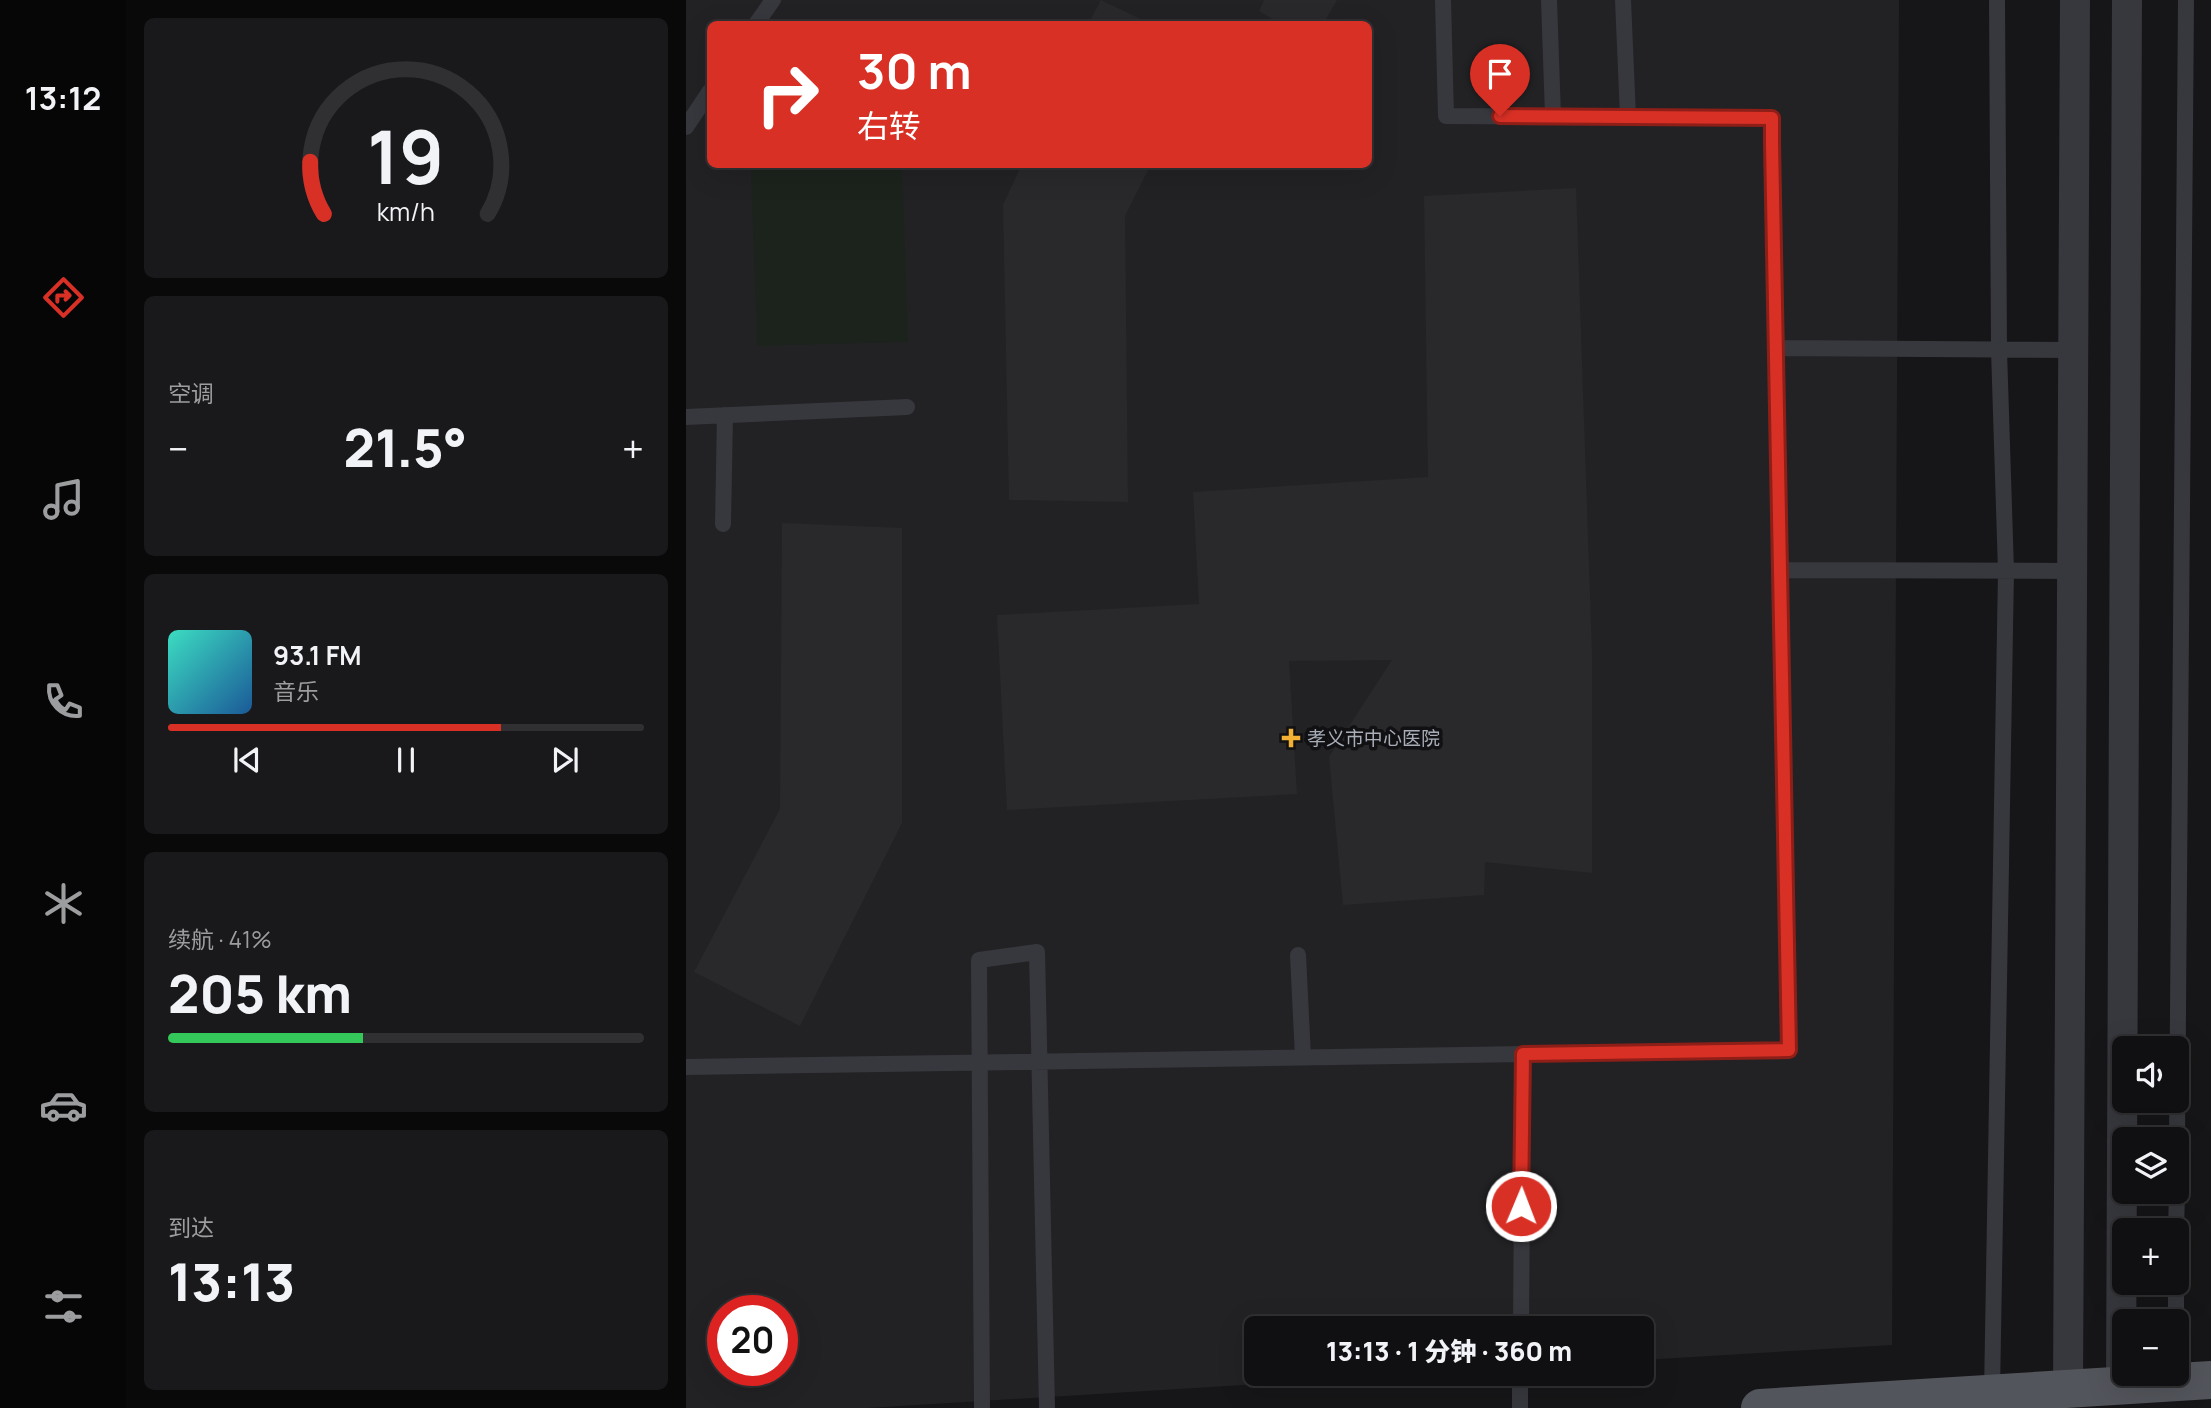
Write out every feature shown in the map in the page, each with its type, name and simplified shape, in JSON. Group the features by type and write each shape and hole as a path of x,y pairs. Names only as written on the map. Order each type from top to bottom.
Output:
{"main road":[{"path":"1759,1408 2112,1386"}],"street":[{"path":"2068,1388 2075,0"},
{"path":"2121,1309 2127,0"}],"lane":[{"path":"758,21 773,0"},
{"path":"686,1067 1789,1050 1772,118 1446,116 1444,0"},
{"path":"1549,0 1553,116"},
{"path":"1623,0 1628,117"},
{"path":"1992,1394 2006,571 1999,349 1997,0"},
{"path":"2177,1127 2186,0"},
{"path":"686,127 707,96"},
{"path":"1776,348 2073,350"},
{"path":"686,416 906,407"},
{"path":"723,524 725,415"},
{"path":"1780,570 2073,570"},
{"path":"982,1408 982,1062 979,960 1037,952 1047,1408"},
{"path":"1298,955 1303,1057"},
{"path":"1521,1316 1523,1054"},
{"path":"1520,1386 1520,1408"}],"shaded area":[{"name":"孝义市中心医院","path":"686,0 1899,0 1892,1345 1654,1359 1654,1316 1244,1316 1244,1385 867,1408 686,1408"},
{"path":"902,168 908,342 757,346 751,170"}],"building":[{"path":"1101,0 1145,21 1090,21"},
{"path":"1264,0 1337,0 1325,21 1276,21 1259,11"},
{"path":"1020,168 1149,168 1125,216 1128,502 1009,500 1003,205"},
{"path":"1576,188 1592,654 1592,873 1485,862 1484,895 1343,905 1329,757 1392,660 1289,661 1297,794 1007,810 997,615 1199,604 1193,492 1428,477 1424,196"},
{"path":"782,523 902,528 902,823 800,1026 694,972 780,809"}],"place":[{"name":"孝义市中心医院","path":"1291,738"}],"route":[{"path":"1500,116 1772,118 1789,1050 1523,1054 1521,1206"}]}
